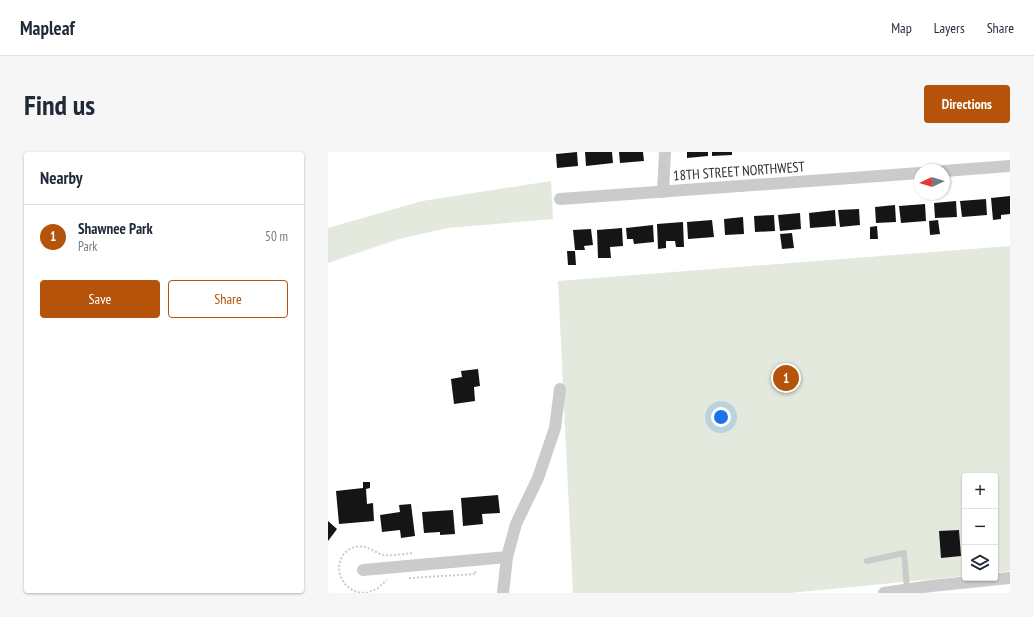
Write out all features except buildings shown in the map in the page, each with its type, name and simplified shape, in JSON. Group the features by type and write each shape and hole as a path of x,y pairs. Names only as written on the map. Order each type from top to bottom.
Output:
{"street":[{"path":"663,192 665,152"},
{"path":"950,171 1010,166"},
{"name":"18TH STREET NORTHWEST","path":"560,200 914,173"},
{"path":"503,593 506,557 516,524 538,478 555,428 560,390"},
{"path":"363,570 506,557"},
{"path":"884,593 907,589 1010,578"}],"lane":[{"path":"867,561 904,553 907,589"}],"path":[{"path":"402,579 476,574 474,560"},
{"path":"366,593 377,589 387,580 394,580"}],"shaded area":[{"path":"551,181 553,219 448,228 399,239 328,263 328,228 422,201"},
{"path":"1010,246 1010,571 998,573 998,473 962,473 962,576 790,593 573,593 558,281"}],"place":[{"name":"Shawnee Park","path":"786,378"}]}
